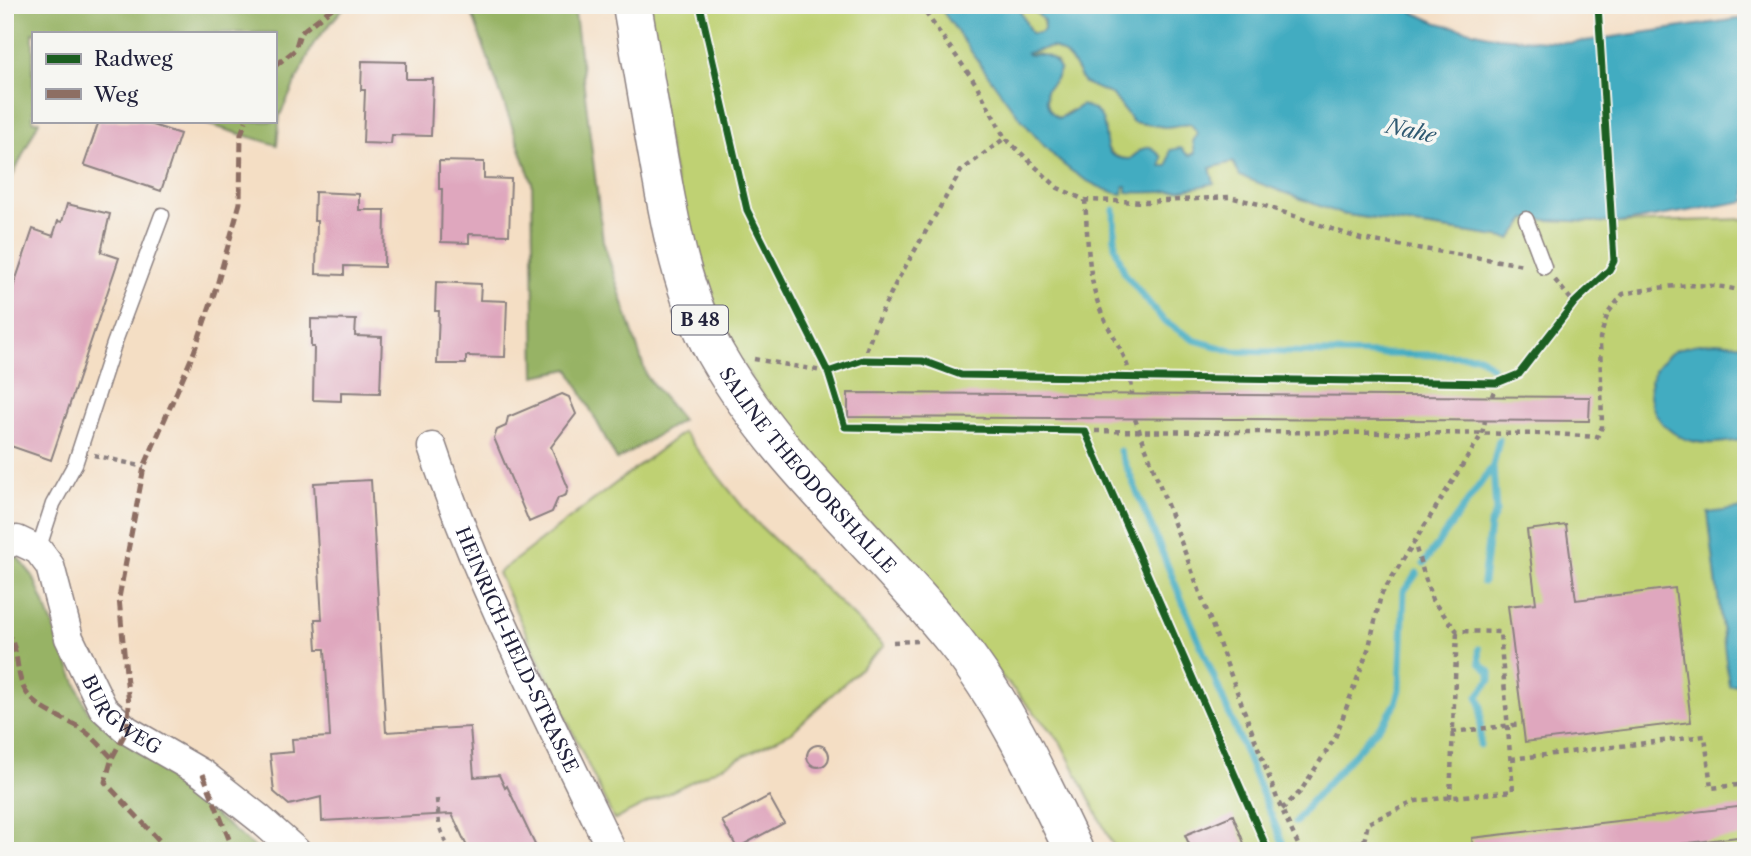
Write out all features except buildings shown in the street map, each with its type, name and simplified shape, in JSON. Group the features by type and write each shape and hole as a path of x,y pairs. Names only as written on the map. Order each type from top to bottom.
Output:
{"main road":[{"name":"SALINE THEODORSHALLE","path":"632,5 671,232 686,290 715,353 776,443 898,574 983,678 1034,765 1074,851"}],"street":[{"name":"HEINRICH-HELD-STRASSE","path":"432,447 449,497 506,630 612,851"},
{"path":"5,545 17,540 38,550"},
{"name":"BURGWEG","path":"38,550 50,566 69,638 103,708 127,730 203,774 296,851"}],"lane":[{"path":"38,550 53,504 80,451 114,344 162,215"},
{"path":"1526,219 1544,267"}],"path":[{"path":"920,5 976,84 1005,138 1058,188 1086,200 1147,202 1229,197 1259,204 1361,239 1544,267 1574,303"},
{"path":"715,353 828,372 863,360 923,361 961,375 1497,383 1519,374 1574,303 1609,270 1614,261 1598,6 1583,5"},
{"path":"863,360 876,323 892,292 961,171 1005,138"},
{"path":"1086,200 1089,267 1101,313 1132,376 1132,394"},
{"path":"1085,431 1597,437 1602,427 1600,338 1608,313 1623,294 1669,285 1707,285 1746,292"},
{"path":"1492,397 1497,383"},
{"path":"1135,419 1282,809 1301,851"},
{"path":"1282,809 1300,792 1335,737 1369,648 1381,595 1482,434 1485,421"},
{"path":"80,451 144,467"},
{"path":"1414,542 1432,600 1457,631 1450,798"},
{"path":"1362,851 1368,823 1416,801 1513,791 1500,632 1457,631"},
{"path":"1452,732 1522,724"},
{"path":"1510,759 1704,736 1711,788 1746,784"},
{"path":"438,799 439,825 449,851"},
{"path":"1712,851 1746,847"}],"green space":[{"path":"5,5 346,5 314,43 280,115 277,145 199,122 276,122 276,32 32,32 32,122 39,122 5,192"},
{"path":"469,5 574,5 603,241 647,377 682,420 617,460 569,369 535,376 532,182"},
{"path":"641,5 938,5 1028,126 1059,161 1123,186 1214,183 1210,168 1233,162 1341,214 1511,239 1526,219 1619,223 1746,219 1746,851 1116,851 1060,741 787,438 696,286"},
{"path":"1017,5 1029,5 1038,13 1044,30 1031,33"},
{"path":"1052,47 1058,49 1075,66 1084,83 1113,95 1133,122 1165,127 1191,124 1198,134 1195,153 1189,156 1171,150 1168,166 1160,166 1142,149 1130,159 1122,158 1110,151 1105,145 1105,138 1071,110 1059,118 1055,116 1048,106 1046,89 1056,79 1060,70 1056,61 1027,53"},
{"path":"683,432 751,517 884,646 792,732 614,820 498,573"},
{"path":"15,554 33,576 87,710 259,851 5,851 5,557"}],"water":[{"name":"Nahe","path":"938,5 1017,5 1031,33 1040,33 1044,30 1044,21 1029,5 1397,5 1438,23 1497,37 1571,43 1746,18 1746,201 1619,223 1526,219 1511,239 1341,214 1240,176 1233,162 1210,168 1214,183 1149,193 1127,192 1127,186 1124,186 1123,194 1115,193 1088,181 1057,159 1010,105","holes":["1051,47 1071,61 1084,83 1113,95 1133,122 1165,127 1191,124 1198,134 1193,141 1195,153 1189,156 1181,148 1170,150 1168,166 1161,166 1162,157 1151,147 1142,149 1130,159 1119,158 1109,151 1104,124 1095,111 1082,105 1062,117 1055,116 1048,106 1046,90 1060,70 1048,56 1027,53"]},
{"path":"1716,342 1746,345 1746,440 1712,443 1692,441 1667,428 1653,407 1651,382 1665,358 1682,348"},
{"path":"1746,508 1746,684 1729,686 1708,513"}],"waterway":[{"path":"1114,210 1115,247 1125,274 1163,320 1194,340 1233,351 1479,356 1492,367"},
{"path":"1424,563 1493,466 1499,440"},
{"path":"1120,451 1286,851"},
{"path":"1483,582 1490,526 1496,512 1493,466"},
{"path":"1296,822 1387,718 1396,703 1400,690 1404,591 1417,573"},
{"path":"1479,649 1480,663 1490,672 1490,680 1478,696 1481,706 1480,745"}],"marked path":[{"path":"276,65 295,50 300,33 336,5"},
{"path":"169,851 105,782 112,758 127,730 129,705 119,598 144,467 194,352 217,285 240,203 241,134 246,122"},
{"path":"5,630 14,646 21,681 29,696 45,709 86,732 112,758"},
{"path":"203,774 231,844 238,851"}],"cycle path":[{"path":"700,5 747,210 828,372 845,427 1085,431 1268,851"},
{"path":"828,372 863,360 923,361 961,375 1497,383 1519,374 1574,303 1609,270 1614,261 1598,5"}]}
